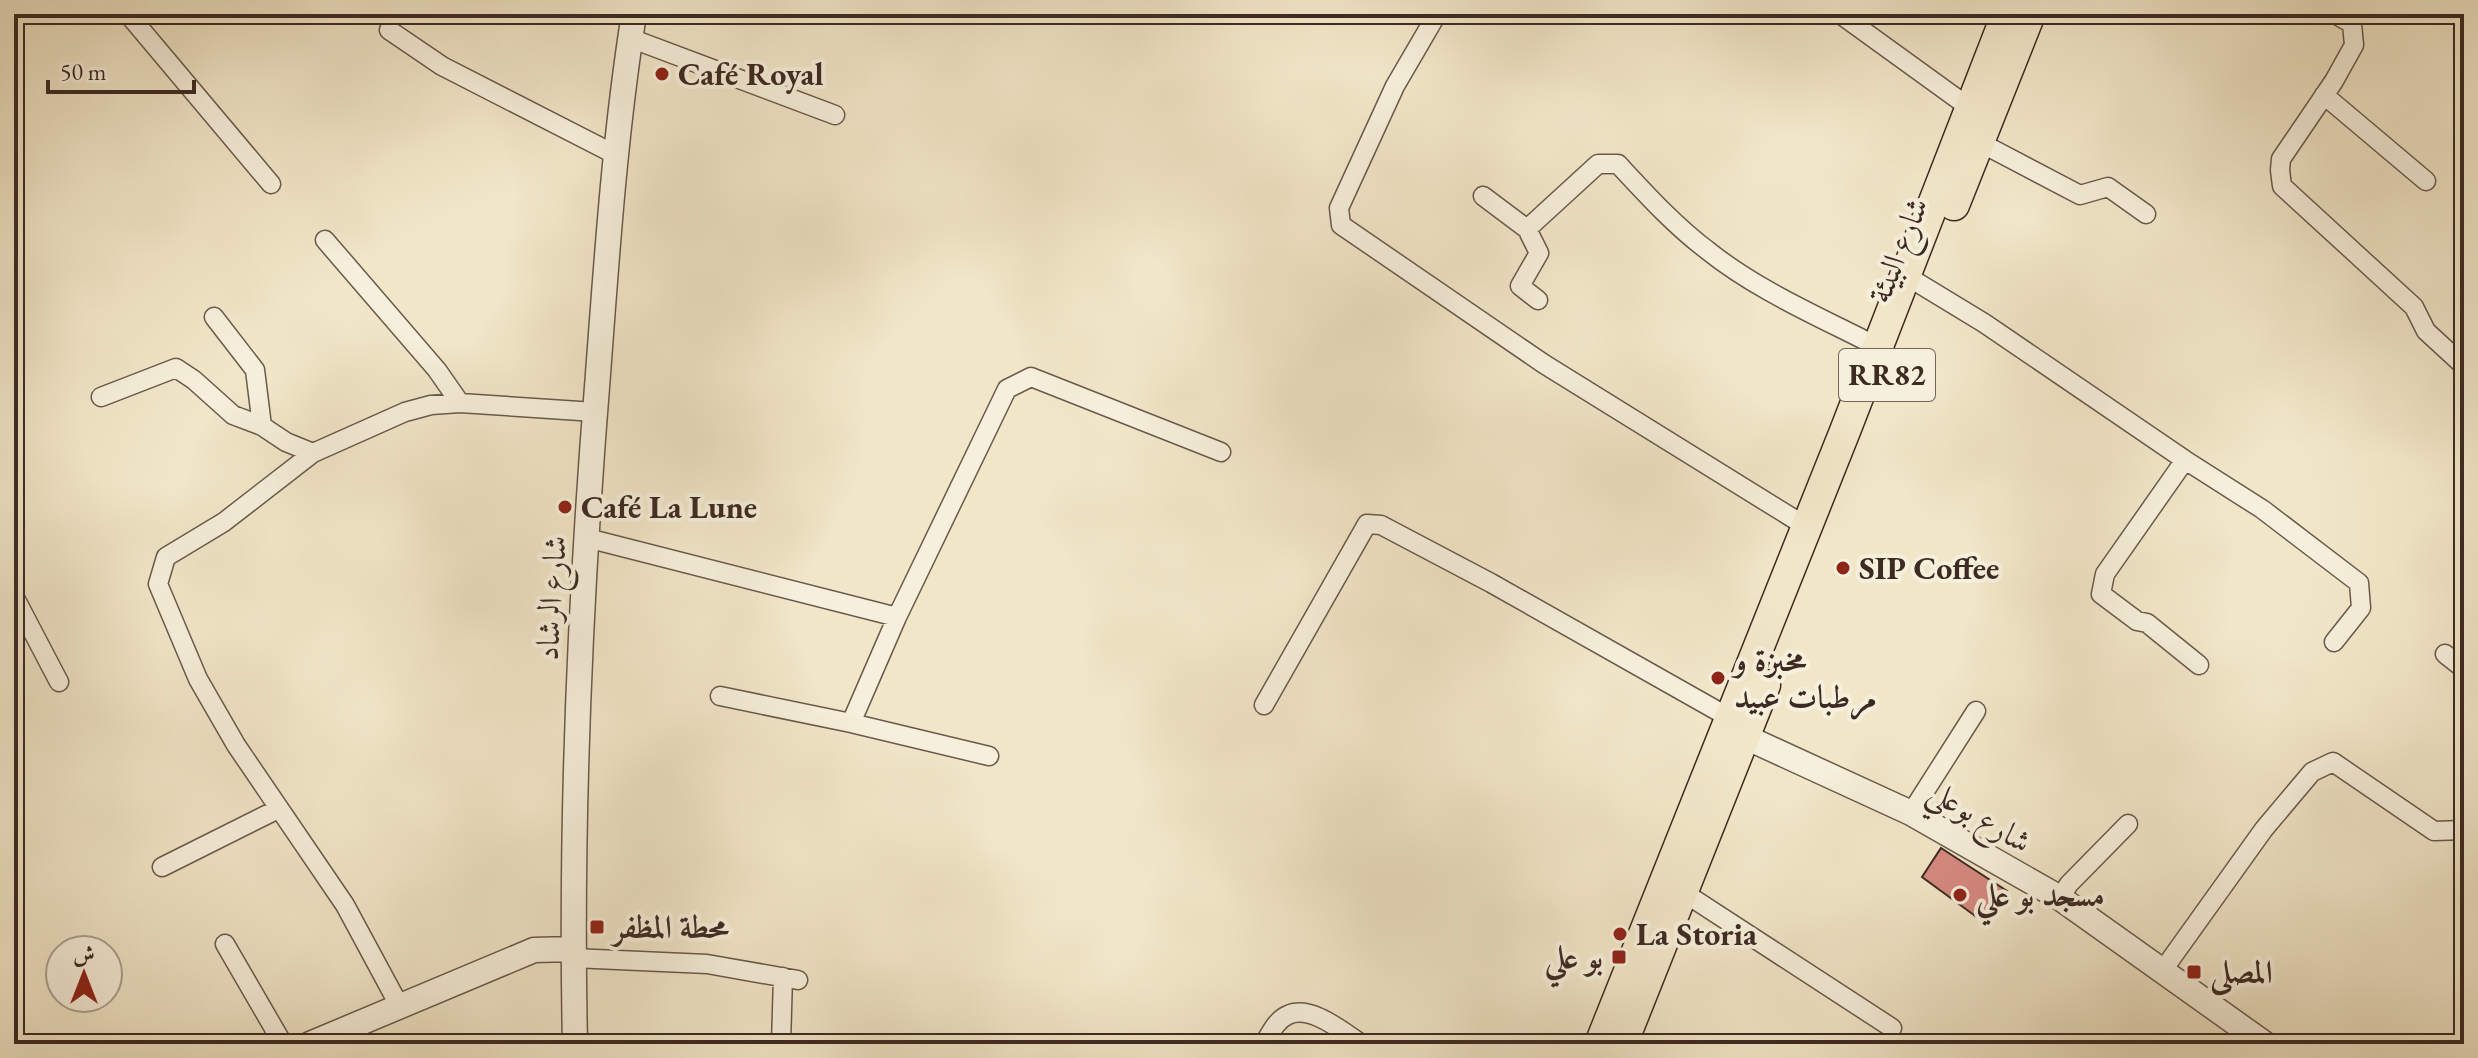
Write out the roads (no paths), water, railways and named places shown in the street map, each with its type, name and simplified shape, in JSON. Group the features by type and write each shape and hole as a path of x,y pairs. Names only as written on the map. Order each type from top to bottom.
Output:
{"main road":[{"name":"شارع البيئة","path":"1734,728 1914,279 1970,108 2007,14"},
{"name":"شارع البيئة","path":"1734,728 1807,527 1853,435 1878,347 1979,142 2030,14"},
{"name":"RR82","path":"1622,1044 1683,892 1734,728"},
{"name":"RR82","path":"1600,1044 1734,728"}],"street":[{"path":"128,14 271,184"},
{"path":"1437,14 1395,86 1339,208 1341,225 1544,364 1807,527"},
{"path":"1840,14 1970,108"},
{"path":"2335,14 2352,24 2354,45 2281,159 2282,186 2414,307 2426,331 2464,366"},
{"path":"632,26 835,115"},
{"name":"شارع الرشاد","path":"575,1044 572,953 578,677 616,155 632,26"},
{"path":"389,30 442,66 616,155"},
{"path":"2324,95 2426,181"},
{"path":"1979,142 2080,195 2108,187 2146,214"},
{"path":"1527,229 1598,164 1618,164 1663,212 1708,251 1758,286 1878,347"},
{"path":"1483,196 1527,229 1539,253 1520,286 1538,300"},
{"path":"325,240 437,370 460,403"},
{"path":"1914,279 2262,509 2359,583 2361,608 2334,642"},
{"path":"214,317 255,370 262,426"},
{"path":"101,397 176,368 233,415 262,426 286,442 313,453"},
{"path":"851,723 897,617 1007,389 1031,377 1221,452"},
{"path":"400,1007 345,905 236,745 198,679 158,584 166,557 224,522 313,453 405,412 431,405 460,403 595,412"},
{"path":"2185,460 2105,574 2101,594 2137,621 2147,623 2199,665"},
{"path":"1264,705 1367,524 1381,525 1491,583 1734,728"},
{"path":"587,538 897,617"},
{"path":"14,596 59,682"},
{"path":"2445,654 2464,669"},
{"path":"720,696 989,756"},
{"path":"1911,813 1976,711"},
{"name":"شارع بوعلي","path":"1734,728 1911,813 2060,898 2265,1044"},
{"path":"2163,970 2264,829 2312,772 2333,762 2434,831 2464,830"},
{"path":"162,867 278,809"},
{"path":"2060,898 2069,884 2128,824"},
{"path":"1683,892 1892,1028"},
{"path":"225,944 283,1044"},
{"path":"310,1044 534,950 707,964 791,979 781,1044"},
{"path":"1264,1044 1276,1024 1288,1015 1298,1013 1317,1017 1362,1044"}],"place":[{"name":"Café Royal","path":"662,74"},
{"name":"Café La Lune","path":"565,507"},
{"name":"SIP Coffee","path":"1843,568"},
{"name":"مخبزة و مرطبات عبيد","path":"1718,678"},
{"name":"مسجد بو علي","path":"1960,895"},
{"name":"محطة المظفر","path":"597,927"},
{"name":"La Storia","path":"1620,934"},
{"name":"بو علي","path":"1619,957"},
{"name":"المصلى","path":"2194,972"}]}
